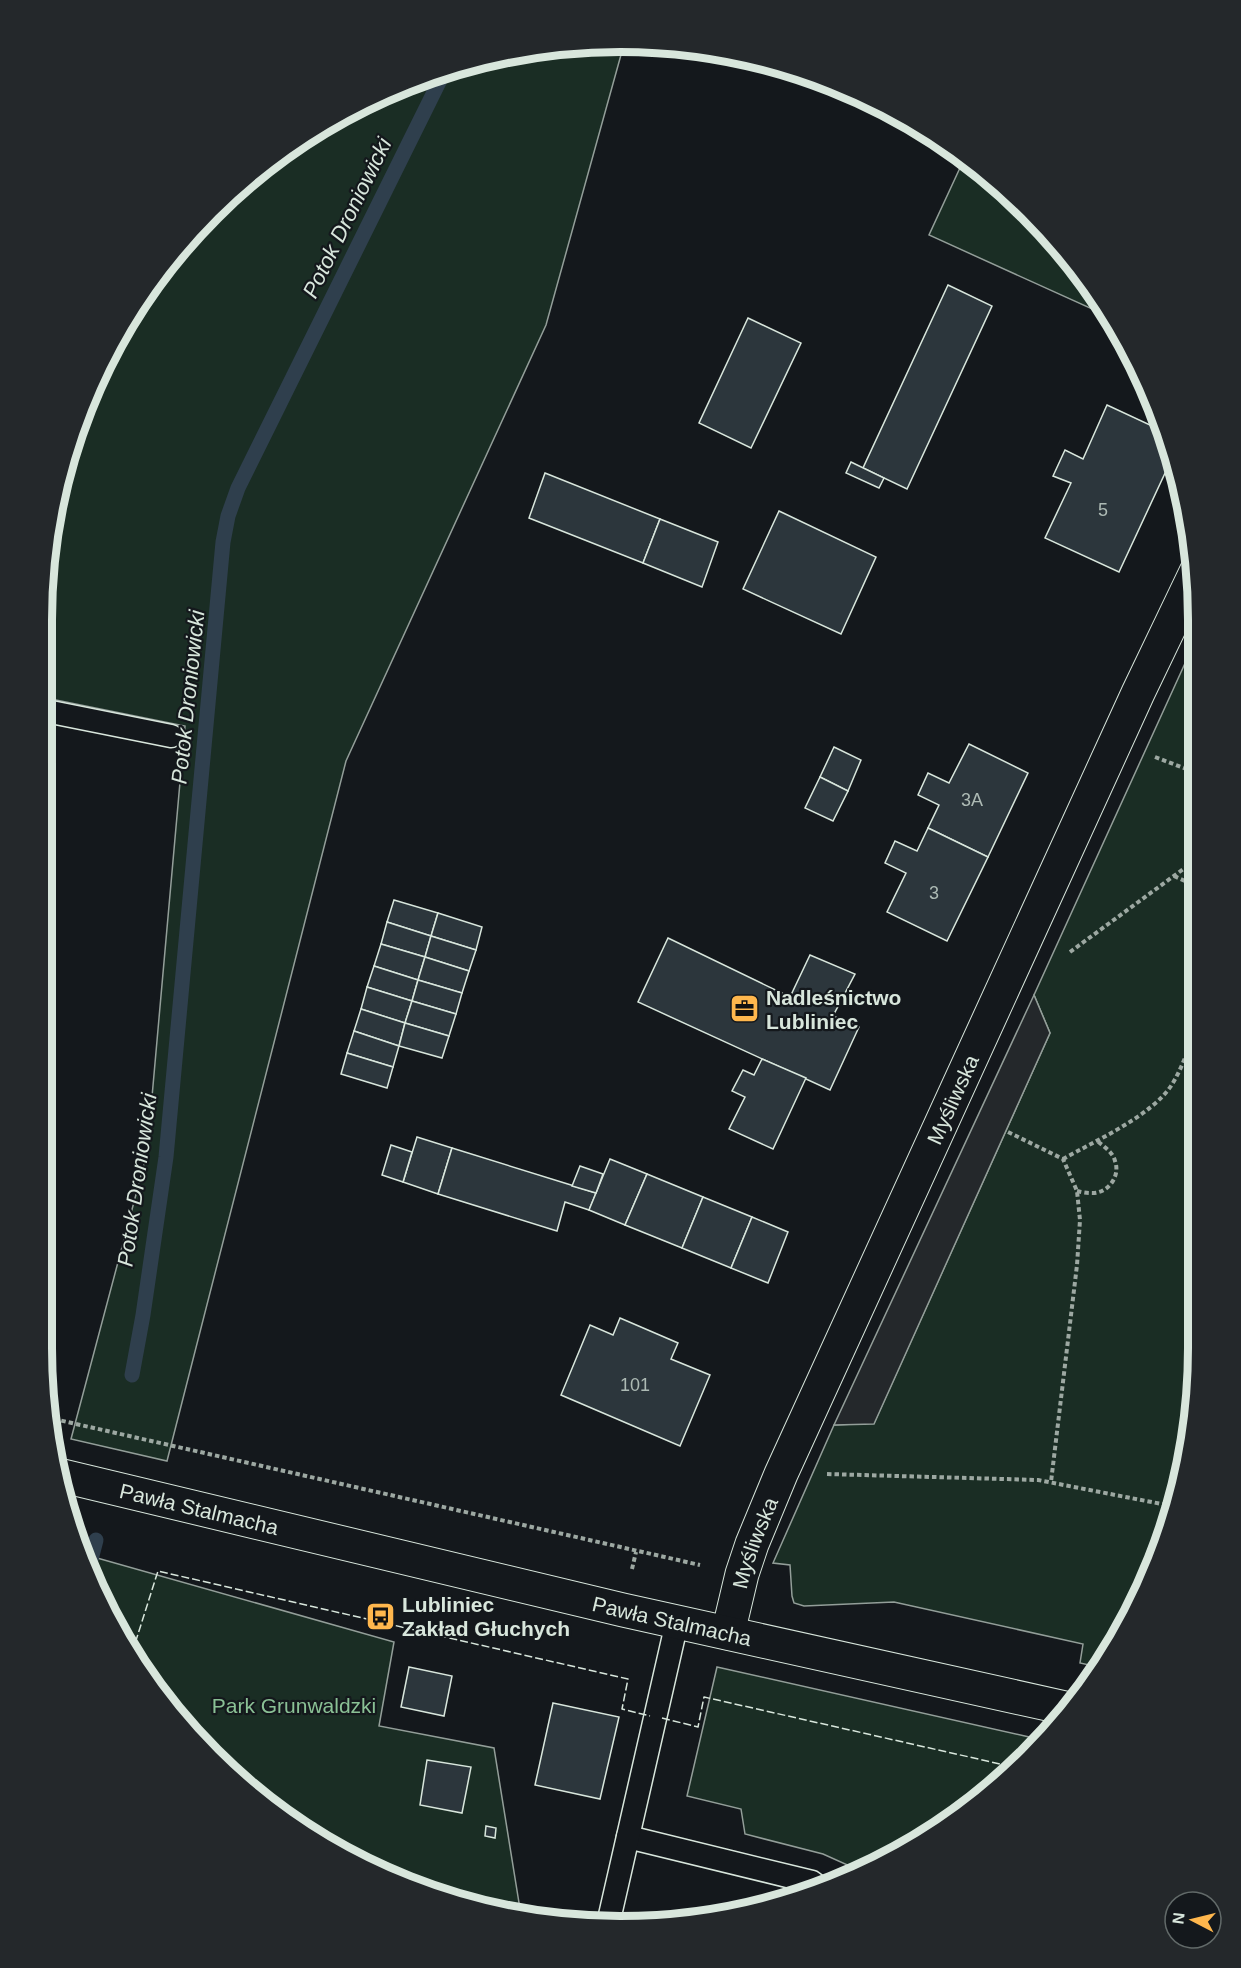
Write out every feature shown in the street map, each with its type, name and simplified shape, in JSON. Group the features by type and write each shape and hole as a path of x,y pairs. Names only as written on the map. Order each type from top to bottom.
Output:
{"street":[{"name":"Myśliwska","path":"728,1633 742,1574 752,1544 782,1474 1129,713 1187,591"},
{"name":"Pawła Stalmacha","path":"68,1477 677,1622 1061,1706"}],"lane":[{"path":"52,712 171,735"},
{"path":"610,1915 677,1622"},
{"path":"627,1837 811,1882"}],"path":[{"path":"1146,753 1188,769"},
{"path":"1067,954 1188,866"},
{"path":"1174,876 1188,882"},
{"path":"1063,1159 1154,1105 1179,1074 1188,1051"},
{"path":"1008,1132 1063,1159 1077,1191 1080,1220 1077,1265 1051,1482"},
{"path":"1077,1191 1090,1194 1106,1190 1115,1177 1116,1161 1112,1154 1096,1140"},
{"path":"57,1420 708,1567"},
{"path":"782,1474 1003,1478 1051,1482 1166,1505"}],"green space":[{"path":"622,52 546,325 346,761 167,1461 71,1439 147,1153 185,726 52,699 52,620 57,546 72,473 96,403 111,369 148,305 193,246 246,193 305,148 369,111 438,83 510,63 546,57"},
{"path":"961,166 995,193 1048,246 1097,311 929,235"},
{"path":"1188,657 1188,1348 1184,1422 1169,1495 1145,1565 1130,1599 1091,1665 1080,1663 1083,1644 894,1602 804,1606 794,1603 790,1565 773,1563 834,1425 874,1423 1050,1033 1034,995"},
{"name":"Park Grunwaldzki","path":"93,1557 394,1642 379,1726 494,1748 520,1907 438,1885 369,1857 305,1820 246,1775 193,1722 148,1663 111,1599"},
{"path":"717,1667 1033,1738 995,1775 936,1820 872,1857 851,1866 823,1854 745,1834 741,1809 687,1796"}],"shaded area":[{"path":"1034,995 1050,1033 874,1424 834,1425"}],"building":[{"path":"948,285 992,306 907,489 863,468"},
{"path":"748,318 801,343 751,448 699,423"},
{"path":"1107,405 1154,427 1158,438 1167,468 1119,572 1045,538 1071,483 1053,476 1065,450 1083,459"},
{"path":"851,462 884,478 879,488 846,473"},
{"path":"545,473 660,519 643,563 529,518"},
{"path":"779,511 876,557 841,634 743,589"},
{"path":"660,519 718,542 702,587 643,563"},
{"path":"969,744 1028,773 988,857 928,828 939,805 918,795 928,773 949,783"},
{"path":"834,747 861,760 848,791 820,777"},
{"path":"820,777 848,791 833,821 805,808"},
{"path":"928,828 988,857 947,941 887,912 906,873 885,863 895,841 917,851"},
{"path":"394,900 438,913 431,936 387,922"},
{"path":"438,913 482,927 476,950 431,936"},
{"path":"387,922 431,936 425,957 381,944"},
{"path":"431,936 476,950 469,971 425,957"},
{"name":"Nadleśnictwo Lubliniec","path":"668,938 790,997 810,955 855,974 833,1016 859,1027 830,1090 638,1002"},
{"path":"381,944 425,957 418,980 374,966"},
{"path":"425,957 469,971 462,993 418,980"},
{"path":"374,966 418,980 412,1001 367,987"},
{"path":"418,980 462,993 456,1014 412,1001"},
{"path":"367,987 412,1001 405,1023 361,1009"},
{"path":"412,1001 456,1014 449,1036 405,1023"},
{"path":"361,1009 405,1023 399,1046 354,1031"},
{"path":"405,1023 449,1036 442,1058 399,1046"},
{"path":"354,1031 399,1046 393,1067 347,1053"},
{"path":"347,1053 393,1067 387,1088 341,1074"},
{"path":"762,1059 806,1078 773,1149 729,1129 745,1097 732,1091 743,1070 754,1075"},
{"path":"417,1137 452,1148 438,1194 403,1182"},
{"path":"391,1145 412,1152 403,1182 382,1175"},
{"path":"452,1148 596,1193 589,1210 565,1202 557,1231 438,1194"},
{"path":"610,1159 647,1174 625,1225 589,1210"},
{"path":"580,1166 603,1174 596,1193 572,1186"},
{"path":"647,1174 703,1197 682,1248 625,1225"},
{"path":"703,1197 752,1217 731,1268 682,1248"},
{"path":"752,1217 788,1232 768,1283 731,1268"},
{"path":"620,1318 678,1343 671,1359 710,1375 680,1446 561,1395 590,1325 613,1335"},
{"path":"409,1667 452,1676 444,1716 401,1707"},
{"path":"553,1703 619,1717 600,1799 535,1785"},
{"path":"427,1760 471,1767 462,1813 420,1805"},
{"path":"486,1826 496,1828 495,1838 485,1836"}],"waterway":[{"name":"Potok Droniowicki","path":"132,1375 166,1157 223,542 228,516 238,488 439,83"},
{"name":"Potok Droniowicki","path":"92,1555 96,1540"}],"fence":[{"path":"136,1642 158,1571 628,1679 622,1709 650,1716"},
{"path":"662,1718 698,1727 704,1697 1005,1765"}],"place":[{"name":"Nadleśnictwo Lubliniec","path":"745,1009"},
{"name":"Lubliniec Zakład Głuchych","path":"381,1616"}]}
